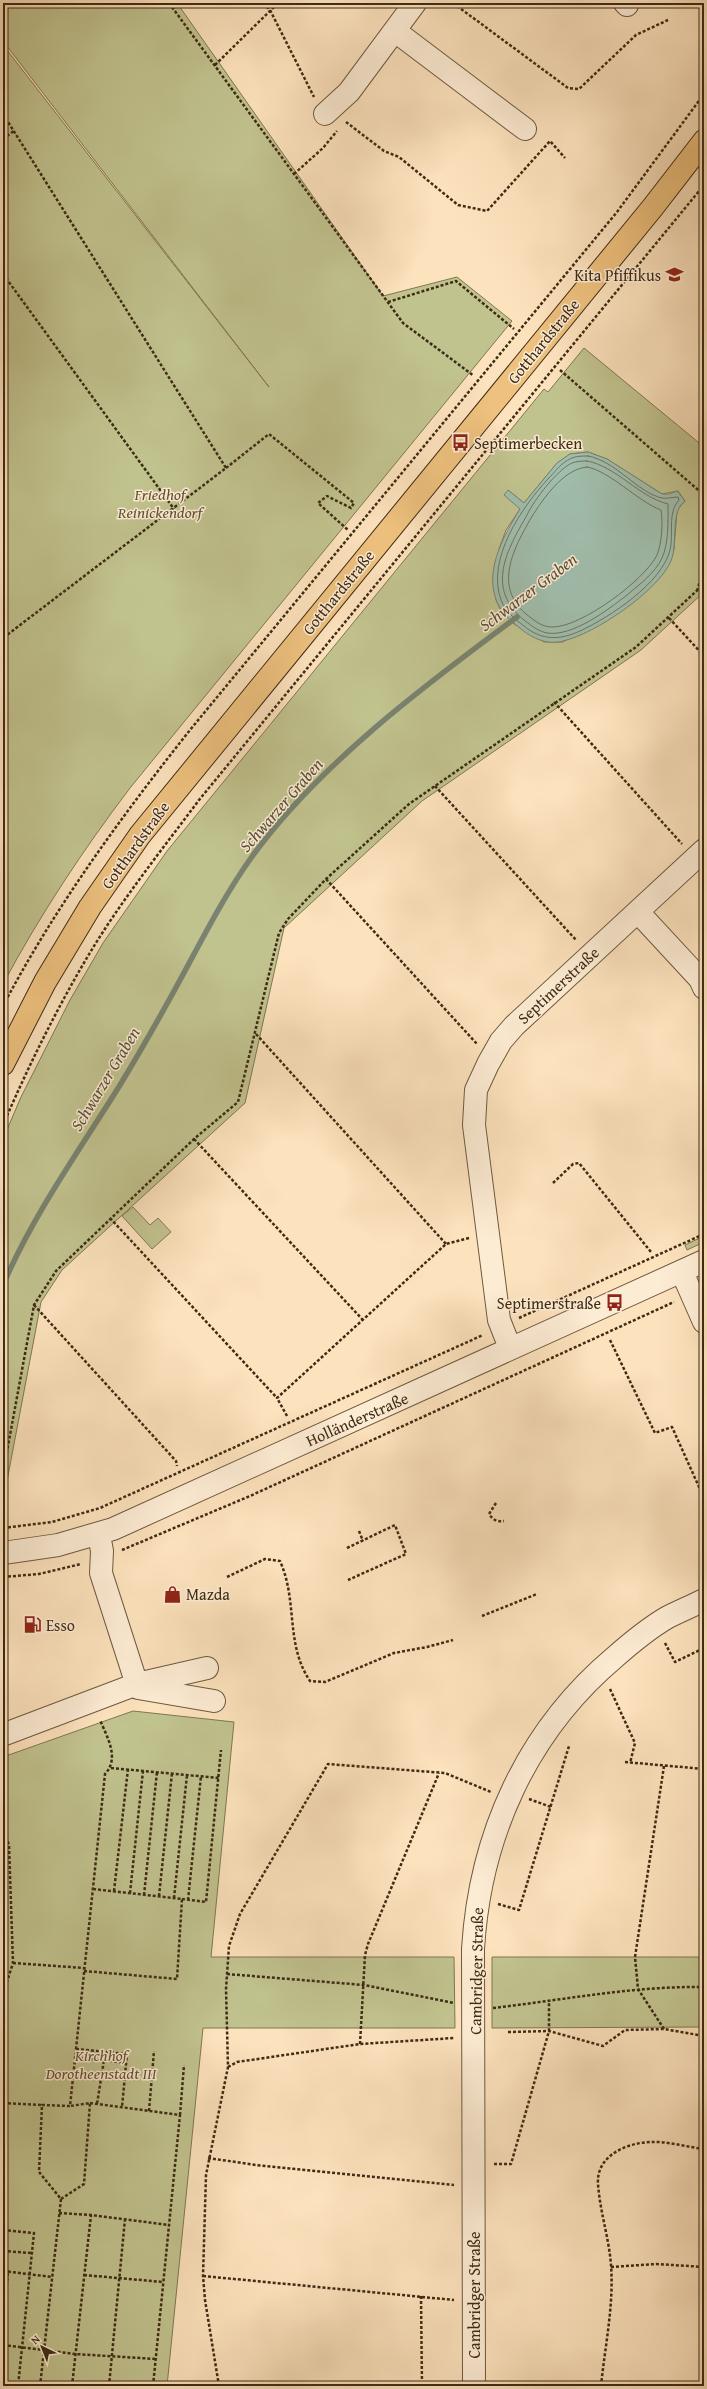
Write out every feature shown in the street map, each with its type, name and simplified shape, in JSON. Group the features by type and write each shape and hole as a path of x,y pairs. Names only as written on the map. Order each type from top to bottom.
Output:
{"main road":[{"name":"Gotthardstraße","path":"3,1064 45,982 90,907 140,835 653,207 704,141"}],"street":[{"path":"325,114 349,92 415,3"},
{"path":"395,31 525,129"},
{"name":"Septimerstraße","path":"510,1348 499,1320 492,1274 474,1132 476,1090 501,1041 514,1026 638,912 694,848"},
{"path":"638,912 700,979 704,988"},
{"name":"Holländerstraße","path":"3,1552 58,1545 99,1534 213,1485 510,1348 704,1262"},
{"path":"682,1272 704,1322"},
{"path":"99,1534 102,1558 101,1573 138,1688 214,1701"},
{"name":"Cambridger Straße","path":"474,2386 473,1948 478,1898 484,1867 495,1828 514,1787 548,1730 574,1696 598,1671 638,1637 668,1617 704,1600"},
{"path":"5,1734 136,1684 207,1668"}],"path":[{"path":"169,3 403,323 474,376"},
{"path":"263,3 270,10 304,80 325,114"},
{"path":"215,65 278,3"},
{"path":"453,3 568,88 579,89 636,35 668,20"},
{"path":"3,1006 41,938 132,803 634,191 704,94"},
{"path":"3,114 15,130 226,468"},
{"path":"294,174 323,148 345,122 384,151 399,157 458,205 487,211 550,141 565,158"},
{"path":"3,139 15,130"},
{"path":"3,1124 22,1079 88,956 128,897 199,800 477,458 704,184"},
{"path":"3,274 174,509"},
{"path":"388,302 456,281 514,329"},
{"path":"560,370 704,495"},
{"path":"3,638 174,509 269,434 354,503 351,508 326,496 318,504 348,530"},
{"path":"477,458 482,462"},
{"path":"697,591 704,568"},
{"path":"3,1473 34,1305 56,1271 110,1218 194,1140 238,1102 279,933 288,919 326,879 409,804 554,702 636,647 704,584"},
{"path":"669,618 704,656"},
{"path":"554,702 694,848"},
{"path":"435,786 579,943"},
{"path":"326,879 477,1045"},
{"path":"255,1034 446,1244"},
{"path":"194,1140 362,1319"},
{"path":"553,1183 573,1164 579,1163 650,1252"},
{"path":"110,1218 277,1398 287,1416"},
{"path":"512,1322 704,1234"},
{"path":"277,1398 446,1244 470,1238"},
{"path":"3,1577 62,1570 102,1558 250,1496 313,1465 676,1301"},
{"path":"34,1305 176,1461 177,1466"},
{"path":"3,1528 52,1522 100,1508 487,1333"},
{"path":"610,1340 655,1433 672,1427 704,1498"},
{"path":"496,1503 489,1514 492,1518 504,1521"},
{"path":"347,1548 395,1525 406,1554 348,1580"},
{"path":"359,1531 363,1541"},
{"path":"227,1577 265,1560 280,1561 288,1578 296,1650 303,1671 310,1681 325,1682 394,1653 427,1647 453,1640"},
{"path":"482,1616 537,1594"},
{"path":"662,1637 675,1662 704,1648"},
{"path":"608,1687 613,1693 633,1738 635,1747 630,1762"},
{"path":"70,2106 105,1774 111,1768 113,1755 93,1700"},
{"path":"491,1901 519,1910 569,1746"},
{"path":"93,1889 206,1902 221,1750"},
{"path":"625,1762 704,1769"},
{"path":"219,2386 205,2300 203,2276 208,2158 228,2067 227,1974 229,1946 240,1914 328,1764 439,1773 495,1794"},
{"path":"664,1766 635,1957 638,1989 664,2029"},
{"path":"111,1768 218,1778"},
{"path":"114,1891 128,1769"},
{"path":"130,1893 143,1771"},
{"path":"144,1895 157,1772"},
{"path":"159,1896 172,1773"},
{"path":"360,2044 365,1956 374,1926 439,1773"},
{"path":"174,1898 187,1775"},
{"path":"188,1900 201,1776"},
{"path":"523,1797 551,1807"},
{"path":"3,1827 9,1845 13,1963 3,1994"},
{"path":"13,1963 177,1979 182,1899"},
{"path":"227,1974 364,1985 460,2004"},
{"path":"487,2008 549,2002 638,1989 673,1986 704,1987"},
{"path":"488,2165 511,2164 549,2031 549,2002"},
{"path":"508,2032 549,2031 603,2046 625,2030 664,2029 704,2036"},
{"path":"228,2067 237,2062 360,2044 436,2038 460,2038"},
{"path":"76,2049 127,2054 122,2107"},
{"path":"149,2111 154,2051"},
{"path":"75,2058 126,2063"},
{"path":"97,2104 104,2060"},
{"path":"153,2386 170,2225 184,2065"},
{"path":"3,2103 42,2106 70,2106 90,2103 180,2115"},
{"path":"61,2199 84,2184 90,2103"},
{"path":"40,2386 61,2199 39,2172 42,2106"},
{"path":"601,2386 610,2305 611,2267 598,2183 601,2166 607,2157 633,2144 651,2142 704,2149"},
{"path":"208,2158 256,2165 460,2185"},
{"path":"60,2213 91,2215 170,2225"},
{"path":"72,2386 91,2215"},
{"path":"109,2386 125,2219"},
{"path":"3,2230 34,2233 18,2386"},
{"path":"3,2251 31,2254"},
{"path":"611,2267 656,2264 704,2268"},
{"path":"3,2272 52,2277"},
{"path":"3,2326 8,2272"},
{"path":"84,2275 163,2282"},
{"path":"203,2276 460,2300"},
{"path":"421,2296 422,2386"},
{"path":"3,2345 76,2354 156,2358"}],"green space":[{"name":"Friedhof Reinickendorf","path":"3,3 177,3 383,296 457,277 512,321 130,788 63,883 17,958 3,984 3,45 269,387 3,41"},
{"path":"584,348 704,447 704,592 641,650 422,801 284,928 245,1103 62,1270 41,1302 3,1502 3,1139 21,1097 70,1000 103,943 167,851 544,389 548,392","holes":["588,452 607,459 662,494 678,491 685,501 677,510 674,549 670,561 658,579 651,586 563,642 544,642 514,624 500,609 496,600 493,581 499,549 506,530 520,509 508,490 524,503 557,463 570,454"]},
{"path":"133,1207 150,1225 158,1218 171,1232 152,1249 122,1216"},
{"path":"704,1236 704,1242 687,1250 685,1245"},
{"name":"Kirchhof Dorotheenstadt III","path":"133,1711 234,1722 211,1957 454,1957 455,2028 203,2028 167,2386 3,2386 3,1757"},
{"path":"492,1957 704,1957 704,2027 492,2028"}],"water":[{"name":"Septimerbecken","path":"588,452 607,459 662,494 670,494 677,491 685,501 677,512 671,561 664,573 653,585 640,598 624,610 592,630 563,641 546,642 531,636 510,620 500,608 495,595 493,570 496,557 507,532 520,509 504,495 508,490 524,503 557,463 570,454"}],"waterway":[{"name":"Schwarzer Graben","path":"3,1285 15,1258 43,1207 129,1071 233,885 251,858 278,824 340,759 375,728 446,670 517,617"}],"place":[{"name":"Kita Pfiffikus","path":"674,275"},
{"name":"Septimerbecken","path":"461,443"},
{"name":"Septimerstraße","path":"614,1303"},
{"name":"Mazda","path":"173,1594"},
{"name":"Esso","path":"33,1625"}]}
